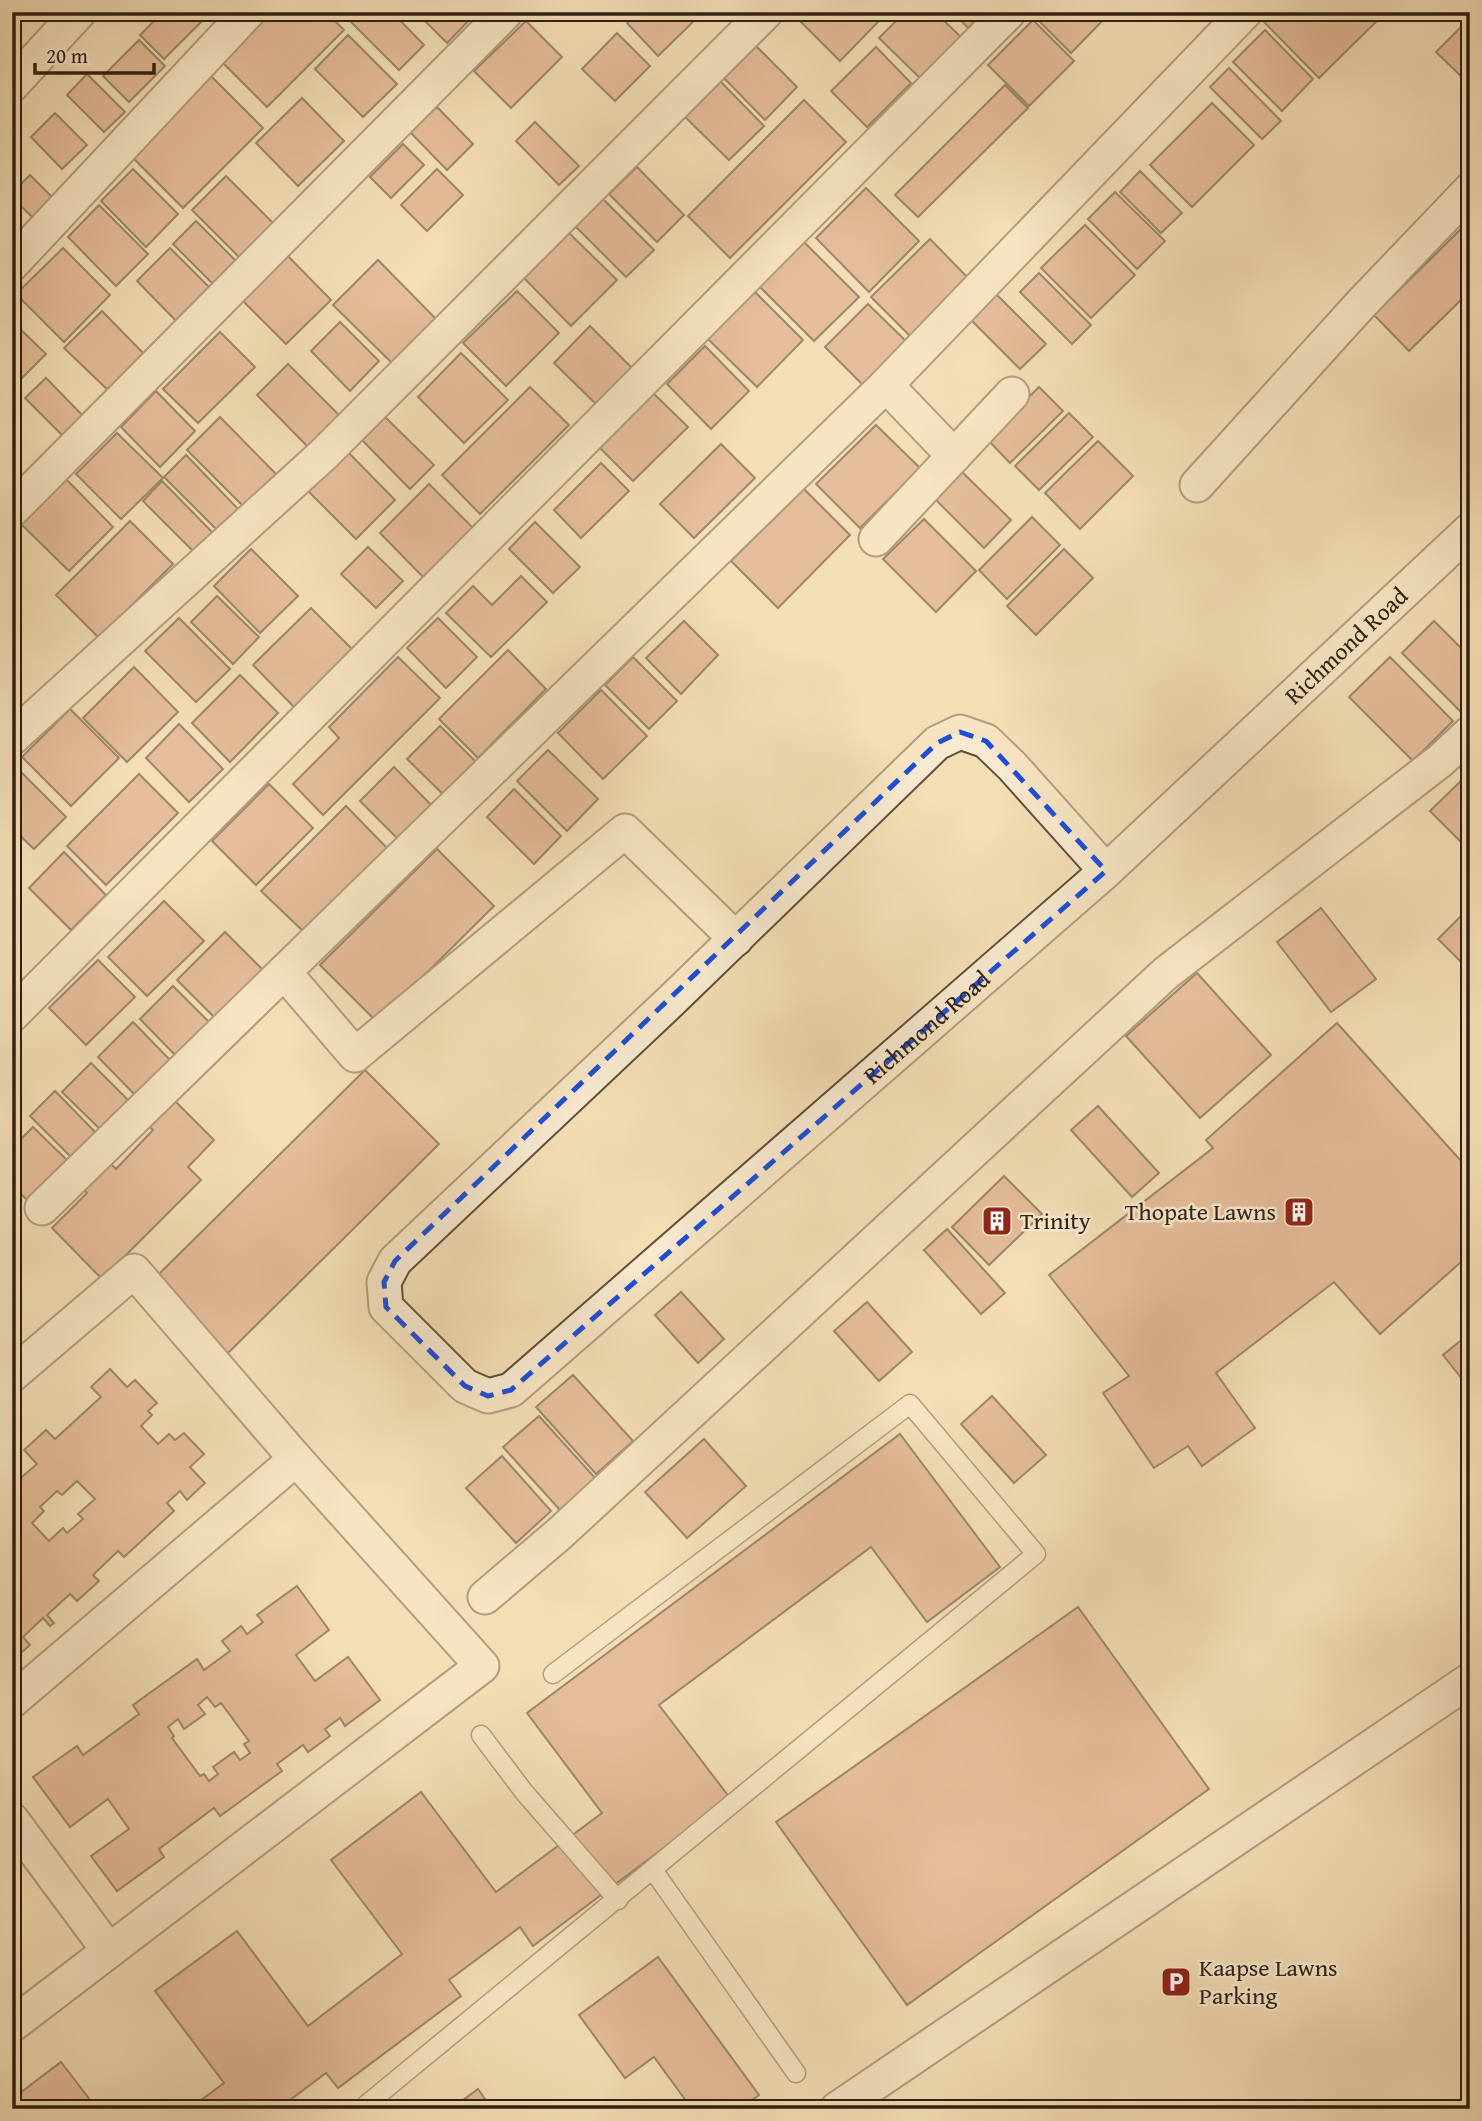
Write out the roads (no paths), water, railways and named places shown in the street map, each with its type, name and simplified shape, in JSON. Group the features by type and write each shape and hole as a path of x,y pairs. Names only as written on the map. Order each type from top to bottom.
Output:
{"street":[{"path":"12,85 79,12"},
{"path":"12,264 248,12"},
{"path":"12,510 506,12"},
{"path":"12,738 324,454 766,12"},
{"path":"12,1015 1009,12"},
{"path":"42,1208 886,385 1245,12"},
{"path":"1197,485 1361,304 1470,190"},
{"path":"886,385 954,456"},
{"path":"876,539 1012,394"},
{"name":"Richmond Road","path":"736,939 395,1261 384,1282 386,1307 466,1386 488,1396 511,1390 1106,871 1470,530"},
{"path":"284,972 355,1055 625,831 736,939 937,743 960,732 986,741 1012,766 1106,871"},
{"path":"485,1597 558,1535 1166,973 1441,760 1470,733"},
{"path":"12,1375 134,1271 296,1459 482,1666 12,2025"},
{"path":"12,1701 296,1459"},
{"path":"837,2109 1470,1680"},
{"path":"12,1820 108,1951"}],"lane":[{"path":"361,2109 1036,1555 910,1404 553,1674"},
{"path":"481,1735 524,1792 618,1900"},
{"path":"653,1870 796,2073"}],"place":[{"name":"Thopate Lawns","path":"1299,1212"},
{"name":"Trinity","path":"997,1221"},
{"name":"Kaapse Lawns Parking","path":"1176,1982"}]}
